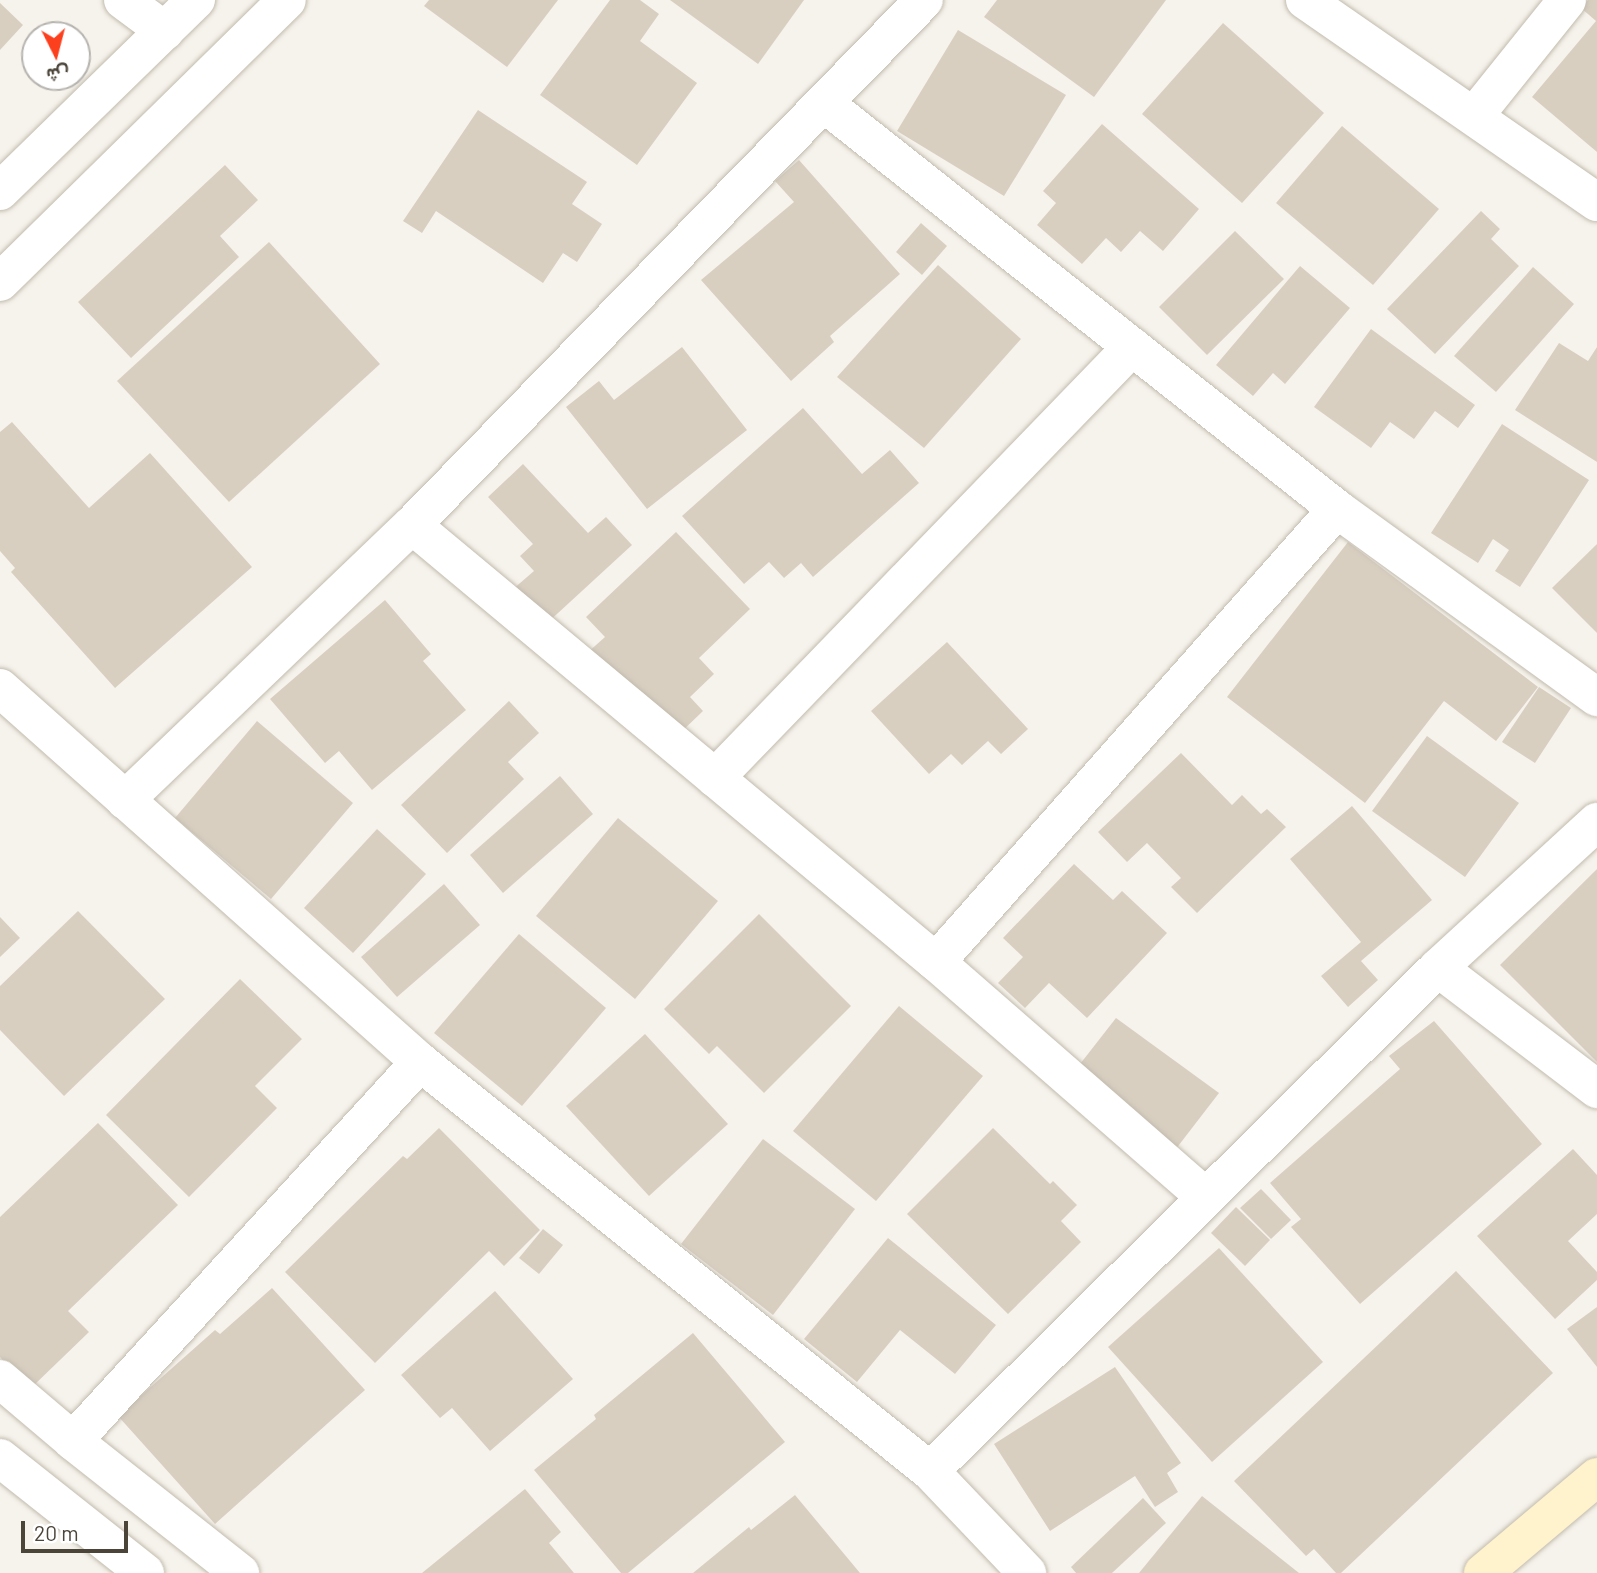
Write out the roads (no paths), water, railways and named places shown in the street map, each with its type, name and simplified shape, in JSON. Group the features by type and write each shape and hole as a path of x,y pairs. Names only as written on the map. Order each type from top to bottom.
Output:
{"main road":[{"path":"1483,1573 1597,1477"}],"street":[{"path":"123,0 165,31"},
{"path":"0,191 196,0"},
{"path":"0,282 287,0"},
{"path":"125,800 412,525 924,0"},
{"path":"1305,0 1475,115 1597,202"},
{"path":"1475,115 1567,0"},
{"path":"825,104 1337,509 1597,697"},
{"path":"715,778 1132,347"},
{"path":"936,962 1337,509"},
{"path":"412,525 936,962 1205,1197"},
{"path":"0,688 420,1062 930,1471 1027,1573"},
{"path":"930,1471 1438,968 1597,822"},
{"path":"1438,968 1597,1089"},
{"path":"73,1441 420,1062"},
{"path":"0,1379 73,1441 240,1573"},
{"path":"0,1458 145,1573"}]}
